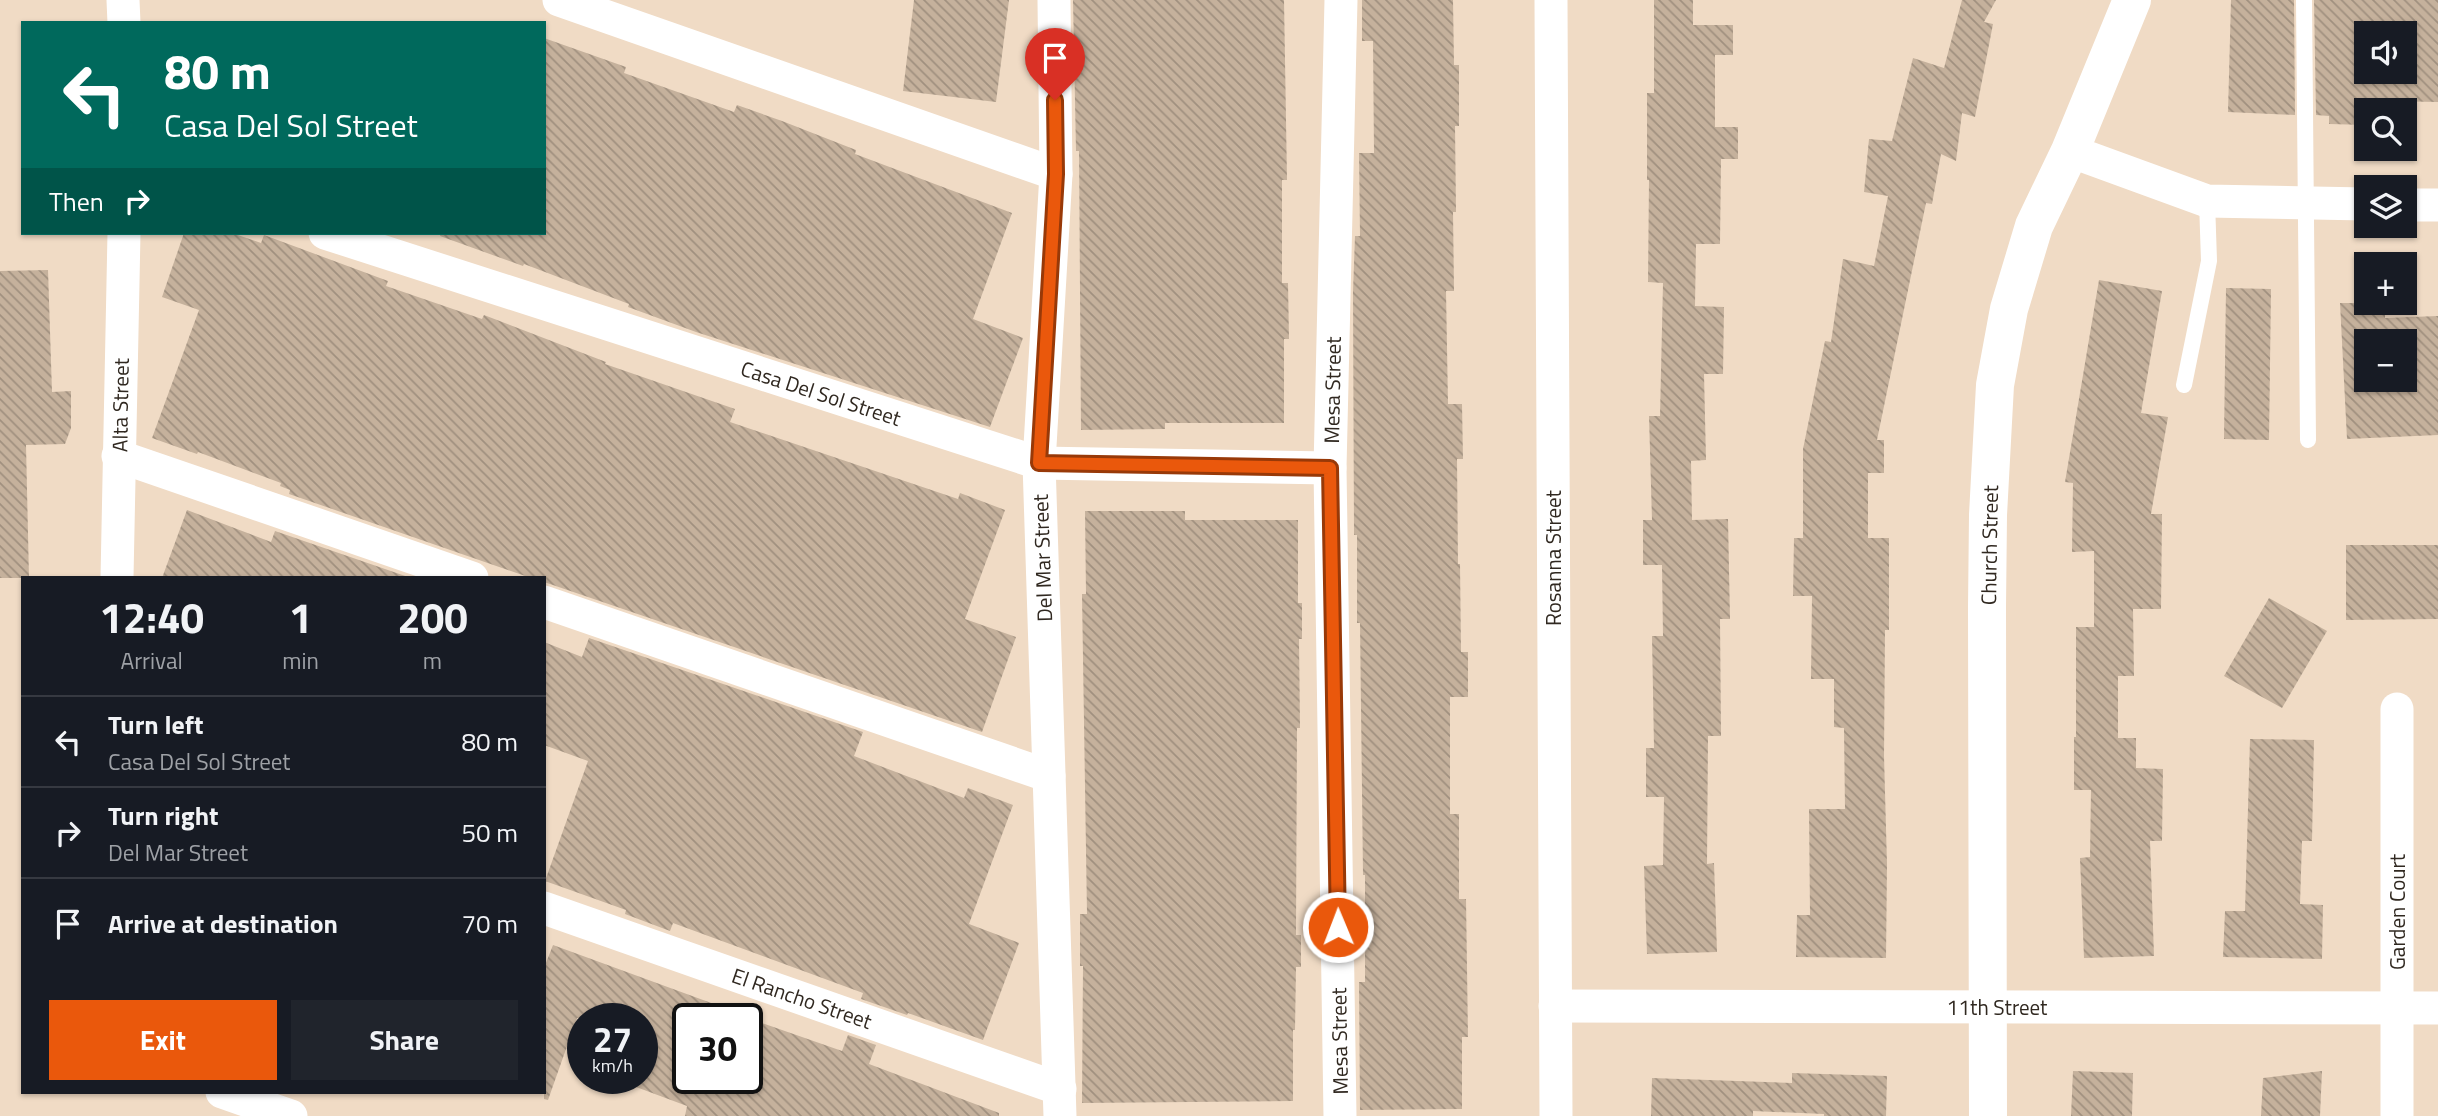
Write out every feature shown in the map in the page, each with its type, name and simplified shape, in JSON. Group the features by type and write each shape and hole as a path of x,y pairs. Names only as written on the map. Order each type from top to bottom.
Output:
{"street":[{"path":"123,0 124,21"},
{"path":"559,0 1056,174"},
{"name":"Del Mar Street","path":"1054,0 1056,174 1039,463 1060,1102"},
{"name":"Mesa Street","path":"1340,1116 1330,468 1341,0"},
{"name":"Rosanna Street","path":"1551,0 1556,1116"},
{"name":"Church Street","path":"1988,1116 1988,528 1994,384 2008,309 2034,226 2070,151 2132,0"},
{"path":"2070,151 2207,201 2354,204"},
{"path":"2417,205 2438,205"},
{"name":"Alta Street","path":"117,576 124,235"},
{"name":"Casa Del Sol Street","path":"331,235 1039,463 1330,468"},
{"path":"118,456 466,576"},
{"path":"546,603 1049,776"},
{"name":"Garden Court","path":"2397,709 2397,1116"},
{"name":"El Rancho Street","path":"546,909 1060,1102"},
{"name":"11th Street","path":"1555,1006 2438,1008"},
{"path":"228,1094 291,1116"}],"lane":[{"path":"2304,0 2308,440"},
{"path":"2184,385 2209,261 2207,201"}],"building":[{"path":"914,0 1009,0 996,102 903,91"},
{"path":"1073,0 1284,0 1287,180 1282,180 1282,283 1288,283 1289,339 1284,339 1284,423 1165,423 1165,429 1081,430 1079,151 1076,151"},
{"path":"1362,0 1453,0 1454,65 1459,65 1459,126 1455,126 1456,212 1453,212 1454,291 1446,291 1448,404 1462,404 1463,459 1457,459 1458,564 1461,652 1468,652 1468,697 1450,697 1450,814 1459,814 1459,899 1466,899 1468,1037 1462,1037 1462,1109 1360,1110 1359,982 1365,982 1365,875 1360,623 1357,623 1357,535 1354,535 1353,292 1355,236 1360,236 1359,153 1374,153 1373,41 1362,41"},
{"path":"1654,0 1693,0 1693,25 1733,25 1733,55 1715,55 1715,127 1738,127 1738,159 1721,159 1720,244 1696,244 1695,306 1724,307 1723,374 1704,374 1706,460 1691,461 1692,520 1728,519 1730,619 1720,619 1721,736 1708,736 1707,864 1714,863 1717,952 1647,954 1644,866 1663,865 1664,797 1646,797 1646,748 1654,748 1652,636 1663,636 1662,565 1643,565 1643,520 1652,520 1649,416 1660,416 1663,283 1648,282 1647,93 1654,93"},
{"path":"1962,0 1996,0 1984,22 1993,24 1975,117 1962,113 1956,161 1941,154 1932,204 1926,203 1877,440 1884,440 1884,473 1868,473 1868,538 1889,538 1889,630 1885,630 1884,756 1886,958 1796,957 1797,915 1810,915 1809,809 1845,809 1844,728 1834,727 1834,679 1811,679 1812,596 1793,596 1794,538 1803,538 1803,449 1825,341 1831,342 1843,259 1874,266 1888,196 1864,192 1869,139 1892,141 1913,58 1944,68"},
{"path":"2231,0 2294,0 2295,115 2228,112"},
{"path":"2314,0 2438,0 2438,102 2417,102 2417,98 2354,98 2354,125 2329,124 2329,116 2316,115"},
{"path":"546,39 626,67 624,73 734,112 737,105 782,121 856,150 855,154 1012,213 973,319 1023,338 990,427 696,332 524,264 523,266 440,236 546,235"},
{"path":"183,235 238,235 261,243 264,235 388,281 386,286 482,319 484,315 606,362 605,364 735,409 730,422 958,499 960,493 1005,510 965,619 1016,637 982,732 546,583 546,576 525,576 289,494 290,490 280,486 281,483 152,438 199,310 162,297"},
{"path":"48,270 52,392 71,391 71,428 65,444 26,445 29,576 21,578 0,578 0,271"},
{"path":"2099,280 2162,291 2141,413 2168,417 2151,514 2162,514 2161,609 2133,609 2134,676 2118,676 2118,738 2136,738 2136,768 2163,769 2162,841 2150,841 2154,956 2084,958 2080,858 2090,857 2091,790 2074,790 2076,627 2094,627 2094,551 2072,552 2073,483 2065,482"},
{"path":"2226,288 2271,289 2269,440 2224,439"},
{"path":"2340,303 2354,303 2354,315 2385,315 2385,318 2438,316 2438,435 2347,439"},
{"path":"187,510 271,542 275,531 405,576 163,576"},
{"path":"1085,511 1185,511 1185,520 1298,520 1298,603 1302,603 1302,639 1299,639 1300,728 1297,728 1296,935 1301,935 1301,967 1296,967 1293,1101 1082,1103 1083,966 1080,966 1080,914 1087,914 1082,594 1086,594"},
{"path":"2346,545 2438,545 2438,619 2346,620"},
{"path":"2269,598 2327,631 2282,708 2224,676"},
{"path":"589,638 863,732 854,756 964,798 968,788 1013,805 969,924 1019,943 983,1040 861,999 863,993 673,923 670,931 625,914 626,910 546,881 588,761 546,746 546,643 582,657"},
{"path":"2250,739 2314,740 2312,841 2302,841 2300,904 2323,905 2322,959 2223,957 2225,911 2245,911"},
{"path":"553,945 711,1003 672,1003 672,1094 763,1094 763,1023 842,1051 848,1035 876,1045 869,1064 999,1113 999,1116 685,1116 687,1106 655,1094 658,1094 658,1003 567,1003 567,1046 548,1100 544,1099 546,963"},
{"path":"2073,1071 2133,1073 2132,1116 2071,1116"},
{"path":"2322,1071 2320,1116 2261,1116 2263,1078"},
{"path":"1792,1073 1887,1076 1886,1116 1824,1116 1753,1111 1753,1116 1651,1116 1652,1078 1792,1083"}],"route":[{"path":"1055,100 1056,174 1039,463 1330,468 1338,927"}]}
